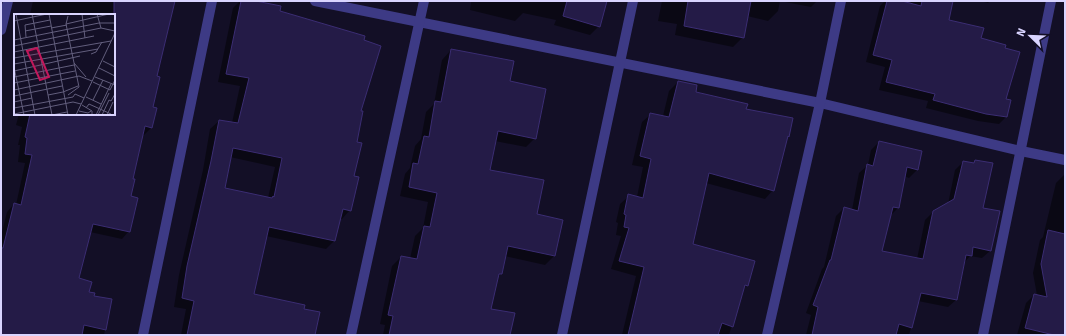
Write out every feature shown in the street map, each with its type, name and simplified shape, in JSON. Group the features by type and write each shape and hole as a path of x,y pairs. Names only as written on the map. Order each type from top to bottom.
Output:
{"street":[{"path":"1,30 8,1"},
{"path":"143,335 212,1"},
{"path":"315,1 820,103 1021,151 1065,160"},
{"path":"351,335 424,1"},
{"path":"562,335 633,1"},
{"path":"767,335 820,103 841,1"},
{"path":"983,335 1051,1"}],"building":[{"path":"114,1 175,1 157,76 160,77 153,107 157,108 152,128 145,126 133,179 135,179 131,196 138,198 130,232 93,224 79,278 92,282 89,292 95,293 94,296 112,299 106,330 84,325 82,335 1,335 1,248 3,248 14,203 21,205 32,155 25,154 27,138 25,137 30,115 115,115"},
{"path":"241,1 256,1 281,6 280,11 365,36 364,40 381,46 361,111 363,111 357,142 362,143 354,176 359,177 351,211 343,209 335,241 269,227 254,294 305,305 304,309 320,312 315,335 187,335 194,301 182,298 187,266 219,120 238,123 249,78 226,74","holes":["233,148 282,158 274,197 273,196 272,198 225,188"]},
{"path":"567,1 607,1 600,27 563,16"},
{"path":"688,1 751,1 744,38 684,26"},
{"path":"887,1 902,1 921,6 922,1 953,1 949,20 984,28 981,38 1006,45 1005,48 1020,52 1006,99 1011,100 1007,117 986,114 933,100 935,94 886,82 892,60 873,55"},
{"path":"451,49 514,61 510,81 546,89 536,139 498,131 490,170 544,180 537,214 563,220 555,256 508,246 502,274 499,274 491,309 515,313 510,335 389,335 393,316 388,315 401,256 417,259 424,226 430,227 437,193 409,187 413,163 418,164 424,136 429,137 435,101 441,102"},
{"path":"678,81 697,85 696,92 748,104 746,109 793,118 774,191 709,173 693,244 755,261 748,286 745,285 733,327 722,323 718,335 628,335 644,267 619,261 629,228 624,227 626,215 624,214 628,194 643,198 651,159 640,156 650,113 669,117"},
{"path":"879,141 922,151 918,170 907,167 899,208 893,207 882,251 923,259 933,211 954,199 963,161 974,163 975,160 993,163 983,208 1000,211 991,251 973,247 972,256 966,255 957,300 921,293 912,328 899,324 896,335 812,335 818,307 813,305 831,260 844,207 858,211 867,164 873,166"},
{"path":"1048,230 1065,234 1065,335 1054,335 1025,328 1034,294 1047,297 1041,264"}]}
